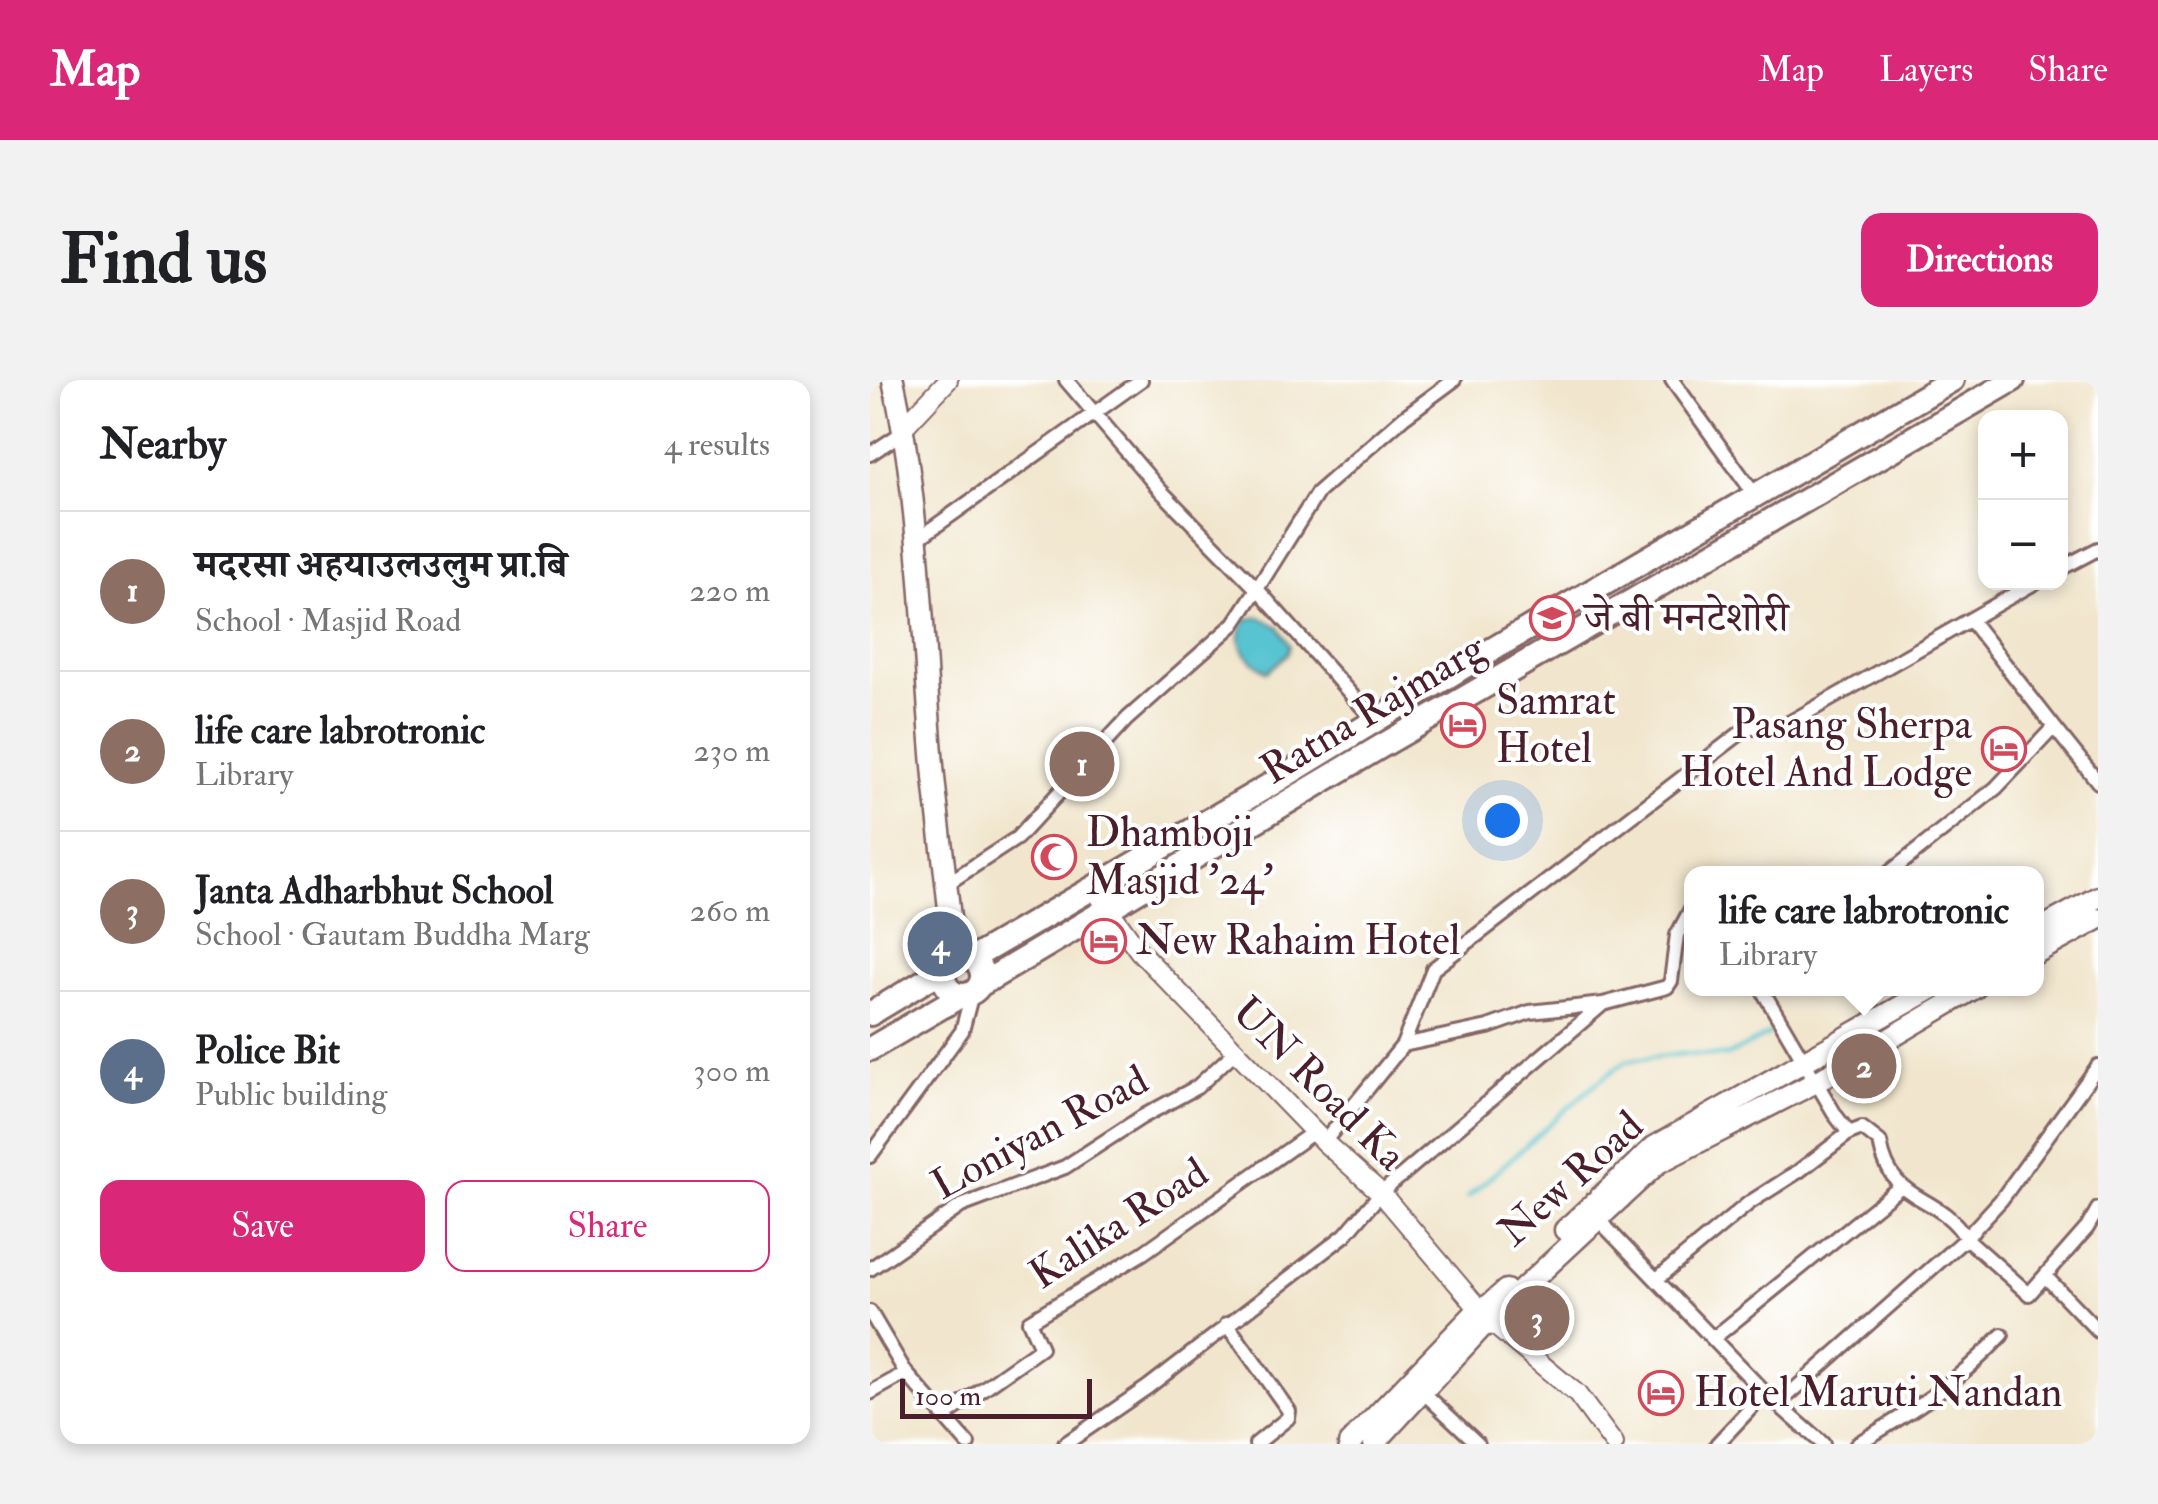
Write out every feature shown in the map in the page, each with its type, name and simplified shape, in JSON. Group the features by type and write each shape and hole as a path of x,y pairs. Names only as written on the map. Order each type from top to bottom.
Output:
{"highway":[{"name":"Ratna Rajmarg","path":"870,1014 957,962 1094,889 1952,380"},
{"name":"Ratna Rajmarg","path":"870,1048 2013,380"},
{"path":"957,962 980,967 971,991 947,985 957,962"}],"main road":[{"path":"892,380 916,540 934,778 957,962"},
{"path":"2044,926 2098,897"},
{"path":"2044,949 2098,919"},
{"name":"New Road","path":"1592,1212 1654,1147 1919,996"},
{"path":"1349,1444 1592,1212 1658,1163 1818,1081 1961,996"},
{"path":"1374,1444 1424,1393 1486,1315"}],"street":[{"path":"870,454 902,431 948,380"},
{"path":"1066,380 1159,489 1257,588 1374,720"},
{"path":"916,540 1141,380"},
{"path":"948,883 1017,838 1127,719 1234,624 1318,492 1404,417 1454,380"},
{"path":"1672,380 1755,494"},
{"path":"2068,566 2098,549"},
{"path":"1320,1137 1403,1045 1433,969 1747,728 1780,728 1871,674 1905,660 1972,622 1980,613 2022,590"},
{"path":"1972,622 2098,782"},
{"path":"1899,866 1996,788 2054,727"},
{"name":"UN Road Ka","path":"1094,889 1140,950 1320,1137 1381,1193 1486,1315 1577,1394 1614,1444"},
{"path":"1403,1045 1488,1027 1530,1012 1603,1004 1667,987 1677,935 1684,922"},
{"path":"870,1156 962,1031 971,991"},
{"path":"1766,996 1849,1133"},
{"path":"1065,1444 1148,1387 1345,1234 1381,1193 1603,1004"},
{"name":"Loniyan Road","path":"870,1269 961,1206 1065,1166 1197,1087 1236,1051"},
{"path":"1778,1404 1966,1238 2001,1200 2098,1066"},
{"path":"1657,1280 1749,1203 1799,1172 1849,1133 1862,1128 1880,1142 1884,1164 1900,1186 1960,1227 1966,1238 2029,1294 2087,1228 2098,1209"},
{"name":"Kalika Road","path":"946,1416 1040,1348 1029,1321 1143,1253 1320,1137"},
{"path":"1715,1337 1900,1186"},
{"path":"1592,1212 1765,1393 1823,1444"},
{"path":"2045,1276 2098,1331"},
{"path":"870,1312 906,1374 968,1444"},
{"path":"1227,1324 1288,1411 1288,1418 1256,1444"},
{"path":"1856,1444 1931,1400 1971,1368 2002,1336"},
{"path":"870,1393 906,1374"},
{"path":"1424,1393 1478,1444"},
{"path":"1717,1444 1765,1393"}],"water":[{"path":"1260,617 1279,627 1290,646 1287,654 1267,672 1247,655 1240,642 1247,619"}],"waterway":[{"path":"1468,1197 1626,1061 1683,1054 1727,1056 1773,1032"}],"place":[{"name":"जे बी मनटेशोरी","path":"1552,618"},
{"name":"Samrat Hotel","path":"1463,725"},
{"name":"Pasang Sherpa Hotel And Lodge","path":"2004,749"},
{"name":"मदरसा अहयाउलउलुम प्रा.बि","path":"1082,764"},
{"name":"Dhamboji Masjid '24'","path":"1054,857"},
{"name":"New Rahaim Hotel","path":"1104,941"},
{"name":"Police Bit","path":"940,944"},
{"name":"life care labrotronic","path":"1864,1066"},
{"name":"Janta Adharbhut School","path":"1537,1318"},
{"name":"Hotel Maruti Nandan","path":"1661,1393"}]}
